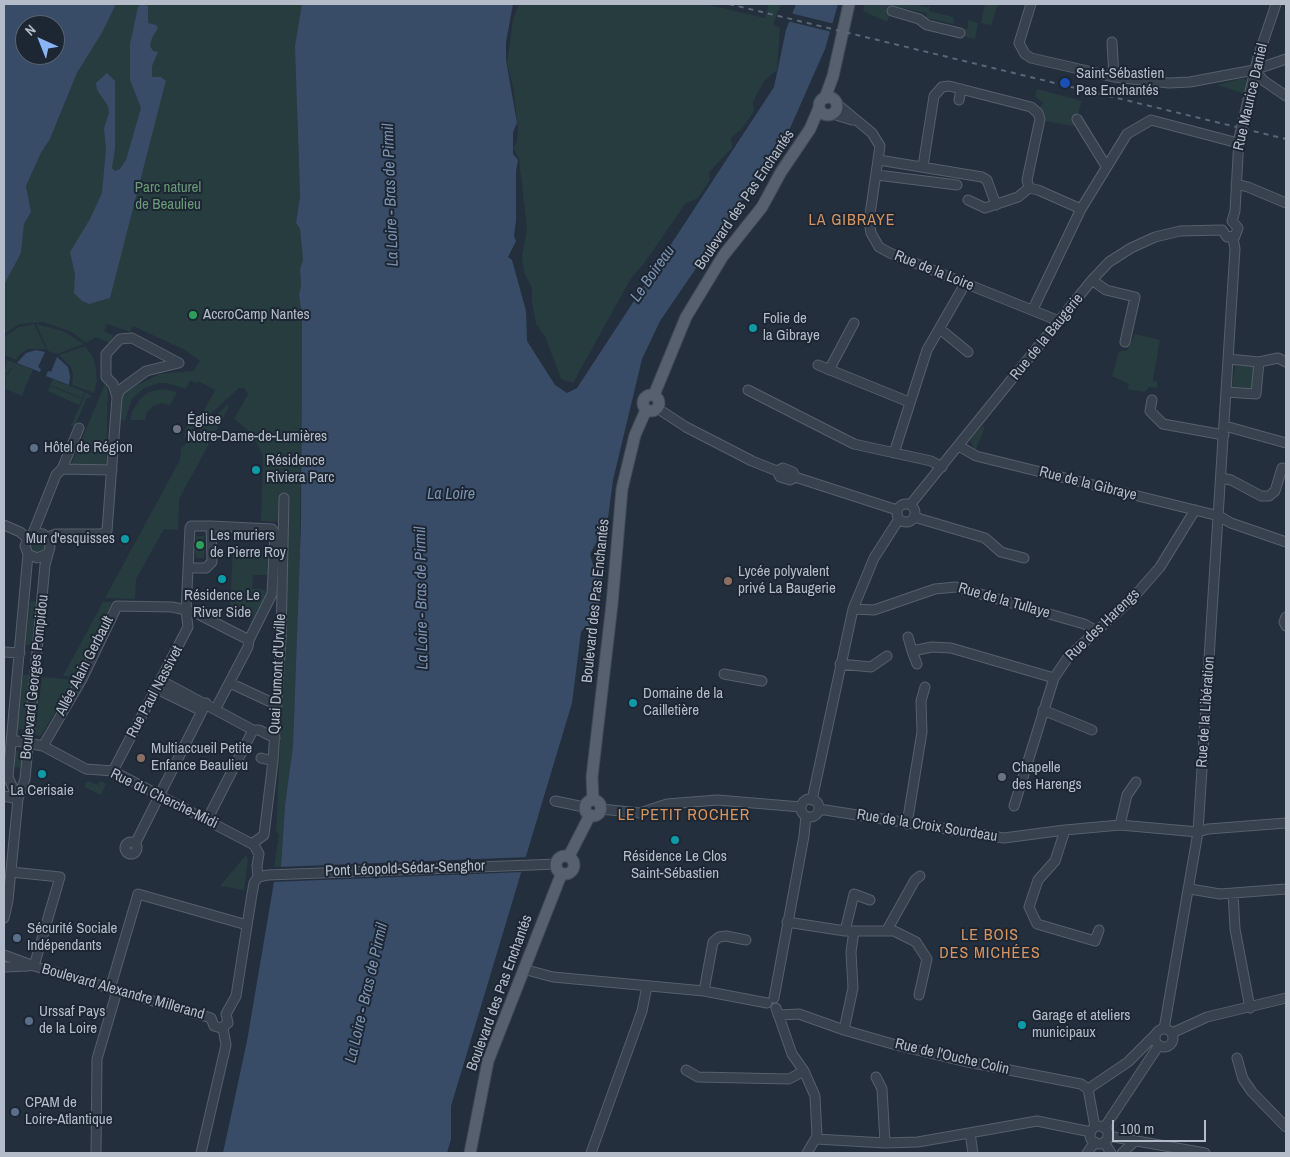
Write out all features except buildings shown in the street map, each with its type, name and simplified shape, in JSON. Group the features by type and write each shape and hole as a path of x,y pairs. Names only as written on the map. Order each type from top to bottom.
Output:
{"main road":[{"name":"Boulevard des Pas Enchantés","path":"470,1153 488,1061 523,969 556,867 568,874 571,870 573,863 569,856 589,807 609,632 622,489 635,435 658,401 654,395 686,318 723,256 757,215 781,172 810,129 829,106 833,76 849,4"},
{"name":"Boulevard des Pas Enchantés","path":"837,61 845,44 856,4"},
{"path":"589,807 599,802 601,809"}],"street":[{"path":"1031,4 1019,43 1025,54 1031,58 1114,77 1182,83 1208,80 1254,70 1286,59"},
{"name":"Rue Maurice Daniel","path":"1232,222 1235,211 1239,140 1254,70 1276,4"},
{"path":"892,12 919,19 927,25 960,33"},
{"path":"1112,42 1114,77"},
{"path":"1254,70 1264,81 1286,96"},
{"path":"923,166 934,96 942,87 949,86 1032,107 1038,113 1040,119 1027,180 1029,188"},
{"path":"958,100 961,89"},
{"name":"Rue de la Loire","path":"829,106 877,139 880,151 869,221 871,233 876,243 890,253 1059,321"},
{"path":"1077,119 1106,166"},
{"path":"1033,309 1081,209 1127,134 1150,120 1239,140"},
{"path":"879,160 982,177 987,180 996,205"},
{"path":"876,175 957,186"},
{"path":"1236,184 1286,202"},
{"path":"968,200 985,208 1018,197 1029,188"},
{"path":"1029,188 1038,190 1081,209"},
{"path":"1233,238 1226,237 1222,230 1224,224 1232,222 1238,229 1233,238 1235,249 1226,392 1256,394 1259,362"},
{"name":"Rue de la Baugerie","path":"910,505 1092,280 1120,255 1155,237 1180,231 1222,230"},
{"path":"1092,280 1106,290 1136,297 1125,342"},
{"path":"894,453 924,357 965,284"},
{"path":"828,370 854,323"},
{"path":"940,329 968,352"},
{"path":"48,537 56,534 103,534 109,528 117,397 120,390 146,371 178,363 132,338 120,339 106,354 106,377 113,384 117,397"},
{"path":"1228,359 1259,362 1278,358 1286,362"},
{"path":"818,365 909,402"},
{"path":"748,390 854,444 931,461 942,467"},
{"name":"Rue de la Libération","path":"1168,1031 1198,832 1226,392"},
{"path":"1152,400 1150,411 1163,424 1224,431 1286,443"},
{"path":"652,409 752,461 777,471 783,468 793,472 795,477 898,514 907,521 914,517 985,538 1001,552 1024,558"},
{"path":"4,525 30,536 41,533 48,537 50,545 47,554 38,558 28,554 25,546 30,536 56,474 62,469 79,428"},
{"name":"Rue de la Gibraye","path":"959,446 976,456 1219,516 1286,542"},
{"path":"1221,478 1231,480 1261,496 1269,496 1275,491 1282,468"},
{"path":"62,469 112,470"},
{"name":"Quai Dumont d'Urville","path":"252,844 264,835 274,761 284,498"},
{"path":"812,800 853,609 874,558 902,505 910,505 914,510 914,517"},
{"name":"Rue des Harengs","path":"1014,806 1054,678 1069,656 1132,599 1160,567 1195,510"},
{"name":"Rue Paul Nassivet","path":"113,771 160,685 188,628 186,610 191,526 211,526"},
{"path":"189,568 206,568 212,562 211,526"},
{"name":"Quai Dumont d'Urville","path":"211,526 272,529 275,533 274,582 270,598 249,640 248,647 216,708"},
{"name":"Boulevard Georges Pompidou","path":"18,799 8,777 28,554"},
{"name":"Boulevard Georges Pompidou","path":"4,918 8,901 18,799 25,779 47,554"},
{"name":"Rue de la Tullaye","path":"853,609 874,610 935,589 956,587 1084,624 1096,631"},
{"name":"Allée Alain Gerbault","path":"43,746 82,679 115,608 121,605 172,607 186,610"},
{"path":"186,610 196,613 249,640"},
{"path":"1286,617 1284,622 1286,626"},
{"path":"908,637 917,664"},
{"path":"912,651 932,647 951,648 1054,678"},
{"path":"4,652 20,653"},
{"path":"840,664 871,667 886,656"},
{"path":"724,674 762,681"},
{"path":"232,684 277,705"},
{"path":"160,685 204,707 216,708 253,730 259,730 275,738"},
{"path":"908,824 922,732 921,701 925,687"},
{"path":"135,844 204,707"},
{"path":"1043,710 1092,730"},
{"path":"207,820 253,730"},
{"name":"Rue du Cherche-Midi","path":"12,740 43,746 86,769 113,771 252,844"},
{"path":"261,758 274,761"},
{"path":"1120,826 1127,795 1136,782"},
{"path":"4,796 18,799"},
{"path":"601,809 640,813 667,804 717,800 801,807"},
{"path":"770,1000 808,819 818,809 818,804 812,800 806,800 801,807"},
{"path":"555,801 589,807"},
{"path":"801,807 808,819"},
{"name":"Rue de la Croix Sourdeau","path":"818,809 1004,838 1065,830 1120,826 1198,832 1208,829 1286,823"},
{"path":"1065,830 1055,861 1038,880 1028,907 1037,924 1096,941 1099,930"},
{"path":"201,1153 226,1045 223,1028 228,1022 226,1014 236,996 254,883 263,876 259,851 252,844"},
{"name":"Pont Léopold-Sédar-Senghor","path":"263,876 556,867"},
{"path":"11,872 60,877 34,966"},
{"path":"887,930 915,880 920,876"},
{"path":"1190,889 1233,893 1286,889"},
{"path":"1233,893 1235,929 1250,1008"},
{"path":"96,1153 97,1059 138,894 247,926"},
{"path":"844,1030 853,988 850,931 854,894 870,900"},
{"path":"787,922 850,931 894,931 916,942 927,959 919,994"},
{"path":"704,991 713,942 719,936 746,940"},
{"name":"Boulevard Alexandre Millerand","path":"4,955 34,966 211,1018"},
{"name":"Boulevard Alexandre Millerand","path":"4,966 34,966"},
{"path":"523,969 553,977 704,991 770,1000 778,1004 777,1011 792,1054 804,1071 815,1096 817,1115 816,1139 808,1153"},
{"path":"591,1153 642,1011 647,986"},
{"path":"1111,1153 1100,1135 1088,1089 1128,1062 1156,1034 1207,1017 1286,998"},
{"name":"Rue de l'Ouche Colin","path":"777,1011 798,1014 844,1030 963,1061 1081,1084 1088,1089"},
{"path":"223,1028 214,1026 211,1018 216,1012 226,1014"},
{"path":"1156,1034 1155,1040 1159,1046 1166,1047 1170,1045 1173,1038 1168,1031"},
{"path":"1087,1153 1159,1046"},
{"path":"1237,1058 1239,1071 1247,1085 1286,1127"},
{"path":"686,1070 698,1077 789,1079 804,1071"},
{"path":"876,1077 882,1089 885,1143"},
{"path":"816,1139 885,1143 918,1142 1037,1121 1134,1142 1205,1153"},
{"path":"970,1133 972,1153"},
{"path":"1122,1153 1134,1142"}],"green space":[{"name":"Parc naturel de Beaulieu","path":"116,4 313,4 297,104 300,196 296,223 300,229 303,260 300,269 301,285 299,295 302,316 300,553 293,746 285,805 281,867 274,867 279,834 276,832 285,639 285,522 261,521 263,456 252,434 234,419 248,394 244,388 239,388 184,438 187,425 198,422 215,390 198,381 196,383 190,380 186,389 167,383 159,383 144,388 132,399 125,420 118,420 120,396 125,391 160,374 193,371 200,361 185,350 133,326 130,332 107,324 104,331 114,336 110,343 96,337 86,343 72,332 43,322 20,324 4,334 4,285 21,253 24,224 31,212 26,186 41,153 50,139 77,73 103,31"},
{"path":"519,4 705,4 765,18 768,5 763,4 781,4 773,24 780,28 777,70 764,81 753,102 754,111 742,129 731,138 732,148 709,172 710,180 698,198 685,204 645,262 631,278 573,383 561,379 545,336 536,324 532,288 524,272 522,257 527,229 519,159 513,148 517,142 518,130 513,87 507,63 513,20"},
{"path":"865,4 930,6 929,11 953,17 954,24 926,18 927,13 893,6 887,22 863,11"},
{"path":"985,4 998,4 991,25 981,23"},
{"path":"968,20 978,23 975,39 966,37 963,31 963,29 968,29"},
{"path":"1244,78 1248,83 1245,94 1217,85"},
{"path":"1037,89 1082,101 1074,126 1044,121 1039,108 1043,103 1035,96"},
{"path":"34,324 46,349 28,349 20,354 16,360 4,355 4,337 19,327"},
{"path":"36,324 63,331 84,344 57,354 48,351"},
{"path":"1135,334 1160,340 1153,380 1157,382 1157,388 1149,387 1145,392 1127,389 1129,384 1112,376 1119,351 1127,351"},
{"path":"85,346 93,357 96,369 97,381 94,393 72,385 73,375 71,367 59,355"},
{"path":"7,360 33,370 22,396 4,388 6,381 4,380 4,373 8,375 11,369 13,369 10,368 8,374 4,372"},
{"path":"1235,365 1254,366 1252,390 1232,388"},
{"path":"53,379 85,392 82,398 50,385"},
{"path":"105,384 108,384 106,468 70,467"},
{"path":"50,386 82,399 79,405 48,391"},
{"path":"163,389 177,392 170,405 162,403 153,406 147,412 145,420 130,420 132,411 141,398 149,392"},
{"path":"86,392 92,397 87,398 75,426 71,426"},
{"path":"227,405 229,407 179,499 178,530 164,529 136,579 135,599 105,598 180,460 181,448"},
{"path":"982,426 985,427 975,451 970,440"},
{"name":"Les muriers de Pierre Roy","path":"196,536 204,536 204,558 196,558"},
{"path":"35,538 41,538 45,545 41,552 35,552 31,548 31,542"},
{"path":"270,539 273,539 272,575 253,575 252,589 261,589 269,593 251,627 249,626 253,617 230,606 233,549 269,551"},
{"path":"30,601 36,602 32,645 26,645"},
{"path":"103,602 112,602 77,677 63,676"},
{"path":"23,675 30,675 24,730 17,729"},
{"path":"42,677 75,680 40,737 35,734"},
{"path":"15,751 24,752 22,768 14,767"},
{"path":"89,781 98,785 100,781 106,784 101,795 85,787 85,783"},
{"path":"246,855 248,860 244,890 220,886"}],"water":[{"path":"4,4 116,4 103,31 77,73 50,139 41,153 26,186 31,212 24,224 21,253 4,285"},
{"path":"141,4 148,6 148,23 156,25 158,28 150,46 153,51 158,52 152,66 152,77 161,77 166,81 110,298 89,304 82,301 74,293 75,274 70,252 90,219 102,193 106,149 104,128 109,113 108,106 97,90 96,83 107,73 115,81 115,148 112,168 115,171 120,169 126,160 141,108 130,80 130,44 138,7"},
{"name":"La Loire","path":"302,4 513,4 506,42 506,60 517,123 513,132 513,154 518,160 514,236 516,241 508,257 512,260 526,311 527,341 555,385 567,393 577,388 774,87 786,30 796,4 838,4 825,49 787,135 660,321 642,359 613,480 606,533 596,543 590,554 593,565 603,572 598,620 596,624 585,627 581,632 572,703 451,1106 451,1139 447,1153 223,1153 247,1041 274,882 281,867 285,805 293,746 301,524 302,316 299,295 301,285 300,269 303,260 300,229 296,223 300,196 295,46"},
{"path":"36,350 45,352 38,367 41,369 40,372 17,363 26,353"},
{"path":"57,357 68,367 69,385 46,376 48,371 51,372"}],"pier":[{"path":"790,13 835,24 832,32 787,21"},
{"path":"528,857 523,872 271,882 278,867"}],"railway":[{"path":"729,4 1286,139"}],"place":[{"name":"Saint-Sébastien Pas Enchantés","path":"1065,83"},
{"name":"AccroCamp Nantes","path":"193,315"},
{"name":"Folie de la Gibraye","path":"753,328"},
{"name":"Église Notre-Dame-de-Lumières","path":"177,429"},
{"name":"Hôtel de Région","path":"34,448"},
{"name":"Résidence Riviera Parc","path":"256,470"},
{"name":"Mur d'esquisses","path":"125,539"},
{"name":"Les muriers de Pierre Roy","path":"200,545"},
{"name":"Résidence Le River Side","path":"222,579"},
{"name":"Lycée polyvalent privé La Baugerie","path":"728,581"},
{"name":"Domaine de la Cailletière","path":"633,703"},
{"name":"Multiaccueil Petite Enfance Beaulieu","path":"141,758"},
{"name":"La Cerisaie","path":"42,774"},
{"name":"Chapelle des Harengs","path":"1002,777"},
{"name":"Résidence Le Clos Saint-Sébastien","path":"675,840"},
{"name":"Sécurité Sociale Indépendants","path":"17,938"},
{"name":"Urssaf Pays de la Loire","path":"29,1021"},
{"name":"Garage et ateliers municipaux","path":"1022,1025"},
{"name":"CPAM de Loire-Atlantique","path":"15,1112"}],"district":[{"name":"LA GIBRAYE","path":"852,221"},
{"name":"LE PETIT ROCHER","path":"684,816"},
{"name":"LE BOIS DES MICHÉES","path":"990,945"}],"water label":[{"name":"La Loire - Bras de Pirmil","path":"391,195"},
{"name":"Le Boireau","path":"653,274"},
{"name":"La Loire - Bras de Pirmil","path":"422,598"},
{"name":"La Loire - Bras de Pirmil","path":"367,993"}]}
